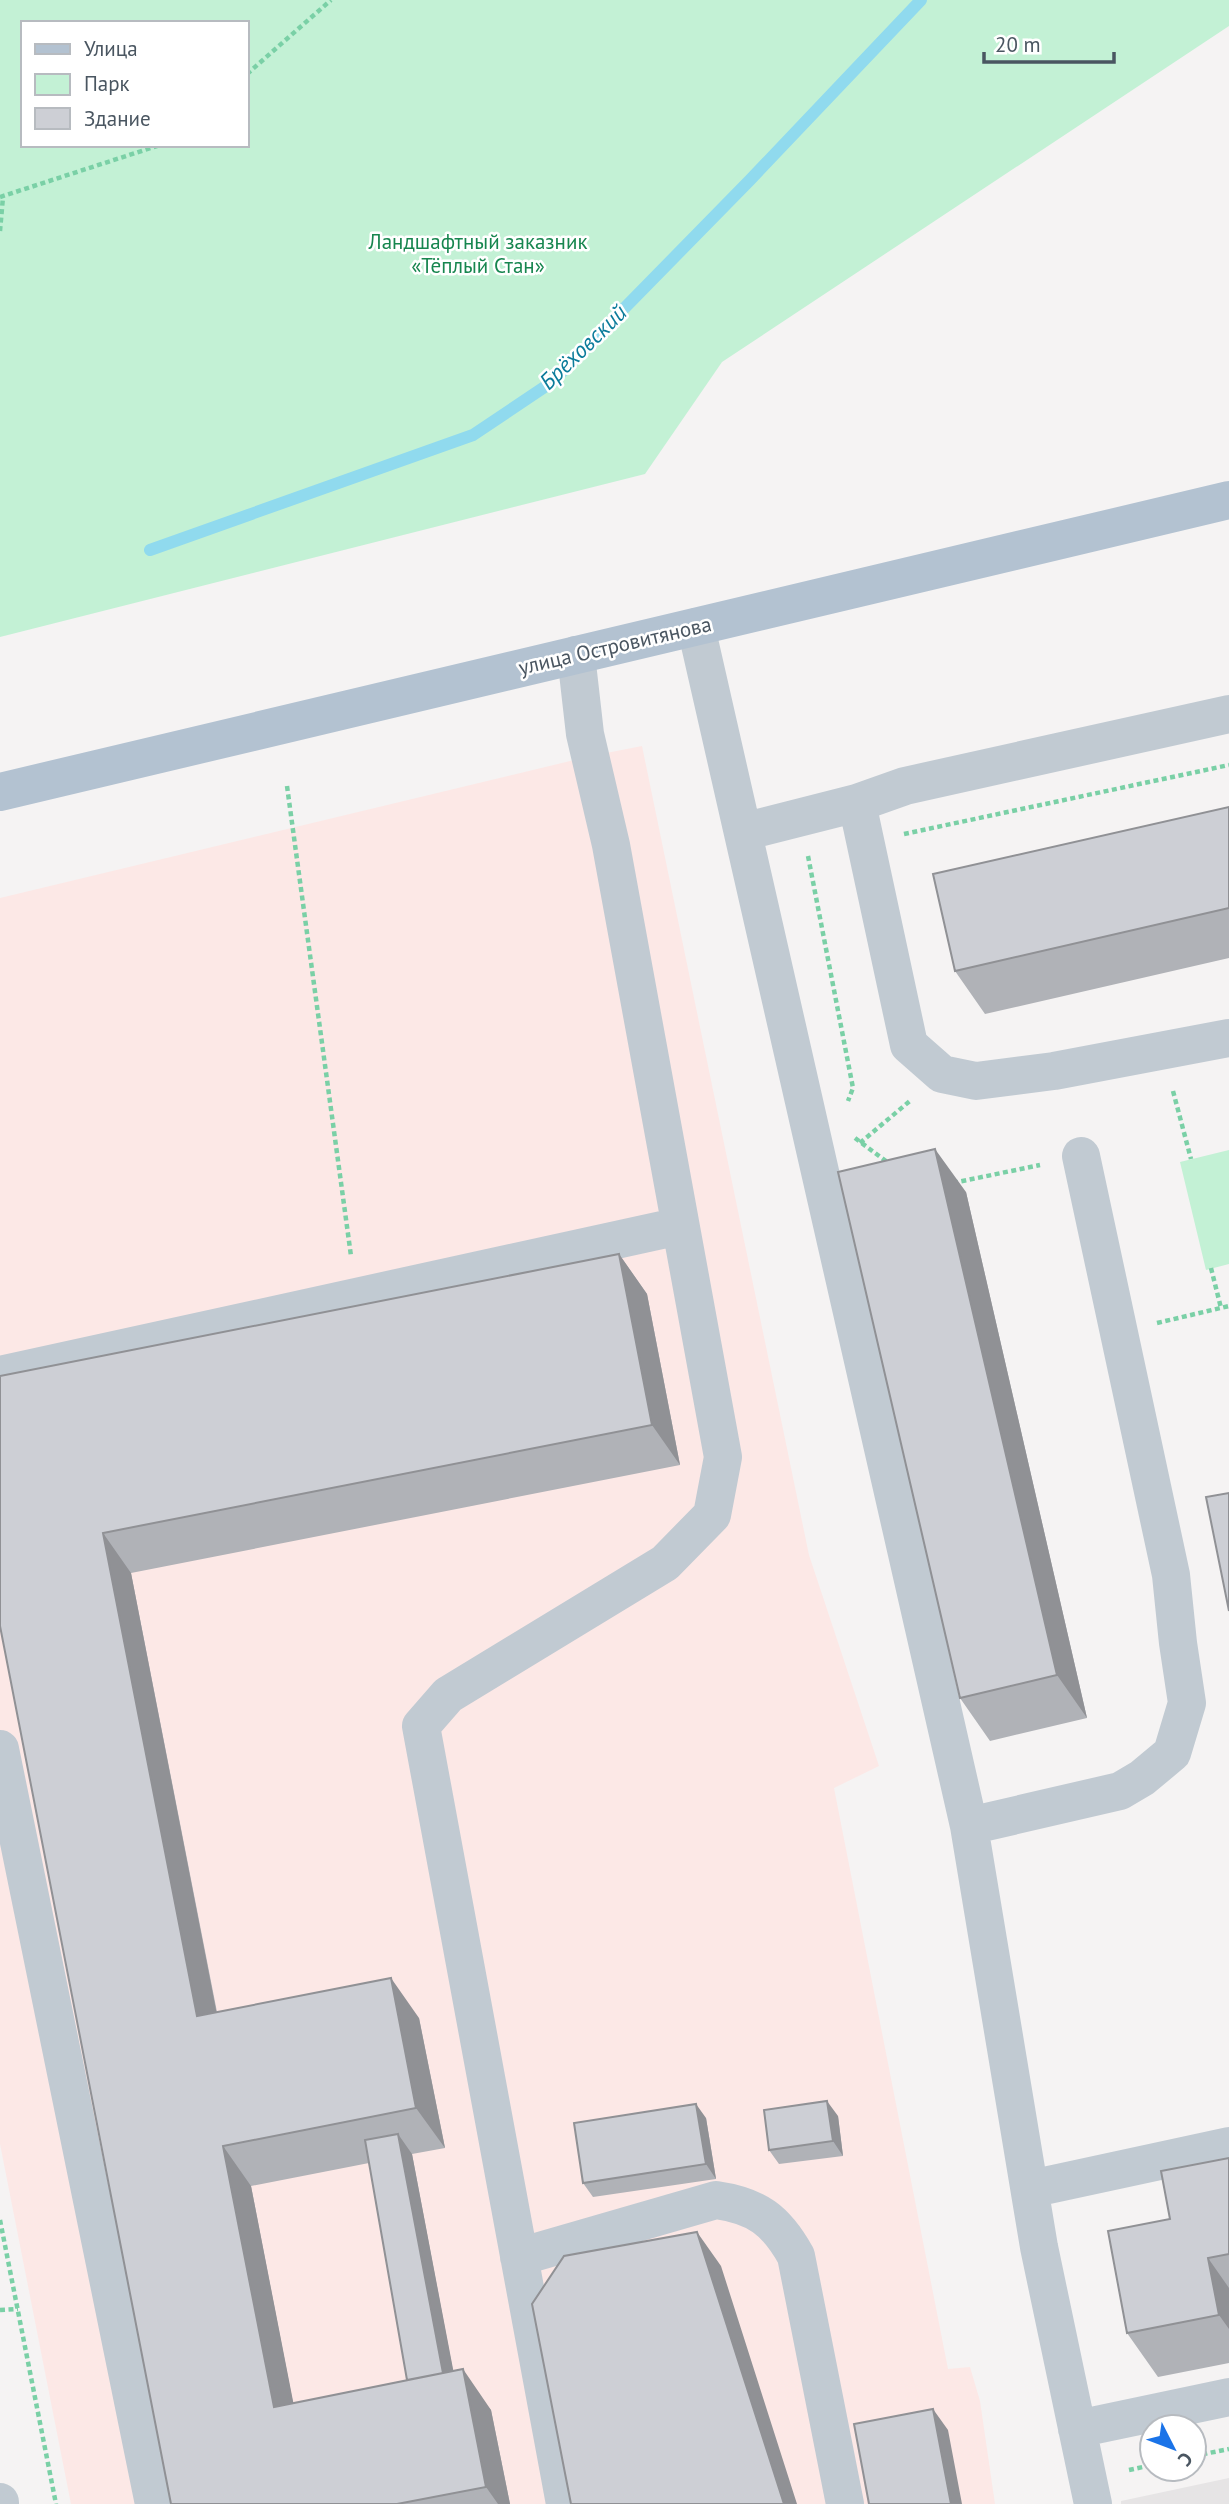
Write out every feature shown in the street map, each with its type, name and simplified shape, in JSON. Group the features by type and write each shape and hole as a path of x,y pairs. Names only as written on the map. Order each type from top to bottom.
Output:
{"main road":[{"name":"улица Островитянова","path":"0,792 1229,500"}],"lane":[{"path":"696,627 969,1826 1039,2247 1093,2504"},
{"path":"565,2504 421,1727 448,1695 665,1563 712,1515 723,1457 611,845 585,734 576,655"},
{"path":"743,832 801,838 857,803 905,786 1229,714"},
{"path":"857,803 909,1045 942,1074 976,1081 1054,1071 1229,1038"},
{"path":"969,1826 1120,1791 1142,1778 1172,1754 1187,1703 1171,1575 1081,1156"},
{"path":"0,1375 680,1226"},
{"path":"0,1749 154,2504"},
{"path":"1030,2189 1229,2146"},
{"path":"519,2257 716,2200 739,2204 765,2216 784,2234 796,2256 845,2504"},
{"path":"1077,2429 1229,2397"}],"path":[{"path":"248,73 331,0"},
{"path":"0,231 2,197 154,147"},
{"path":"845,1111 853,1088 801,838 865,842 1229,765"},
{"path":"287,786 357,1297"},
{"path":"1161,1050 1191,1159"},
{"path":"860,1143 942,1074"},
{"path":"854,1136 889,1163"},
{"path":"948,1184 1081,1156"},
{"path":"1211,1268 1221,1308"},
{"path":"1119,1331 1229,1306"},
{"path":"0,2220 55,2504"},
{"path":"0,2310 18,2309"},
{"path":"1208,2453 1229,2449"}],"shaded area":[{"path":"642,746 809,1555 879,1766 834,1788 948,2369 970,2367 980,2401 995,2504 71,2504 0,2144 0,898"},
{"path":"1229,2478 1229,2504 1121,2504 1121,2501"}],"green space":[{"name":"Ландшафтный заказник «Тёплый Стан»","path":"0,0 1229,0 1229,26 722,362 645,474 0,637"},
{"path":"1229,1150 1229,1264 1206,1270 1180,1162"}],"building":[{"path":"1229,807 1229,908 955,971 933,874"},
{"path":"935,1149 1057,1675 960,1698 838,1172"},
{"path":"619,1254 652,1425 103,1533 197,2016 391,1978 416,2108 223,2146 274,2407 463,2369 486,2487 397,2504 171,2504 0,1626 0,1376"},
{"path":"1229,1493 1229,1611 1206,1497"},
{"path":"827,2101 833,2141 769,2150 764,2110"},
{"path":"696,2104 706,2164 583,2183 574,2123"},
{"path":"398,2134 443,2373 407,2380 365,2140"},
{"path":"1229,2158 1229,2254 1208,2258 1219,2315 1127,2333 1108,2231 1170,2219 1161,2171"},
{"path":"697,2232 784,2504 571,2504 532,2304 564,2256"},
{"path":"933,2409 951,2504 869,2504 854,2424"}],"waterway":[{"name":"Брёховский","path":"150,550 473,435 552,382 921,0"}]}
